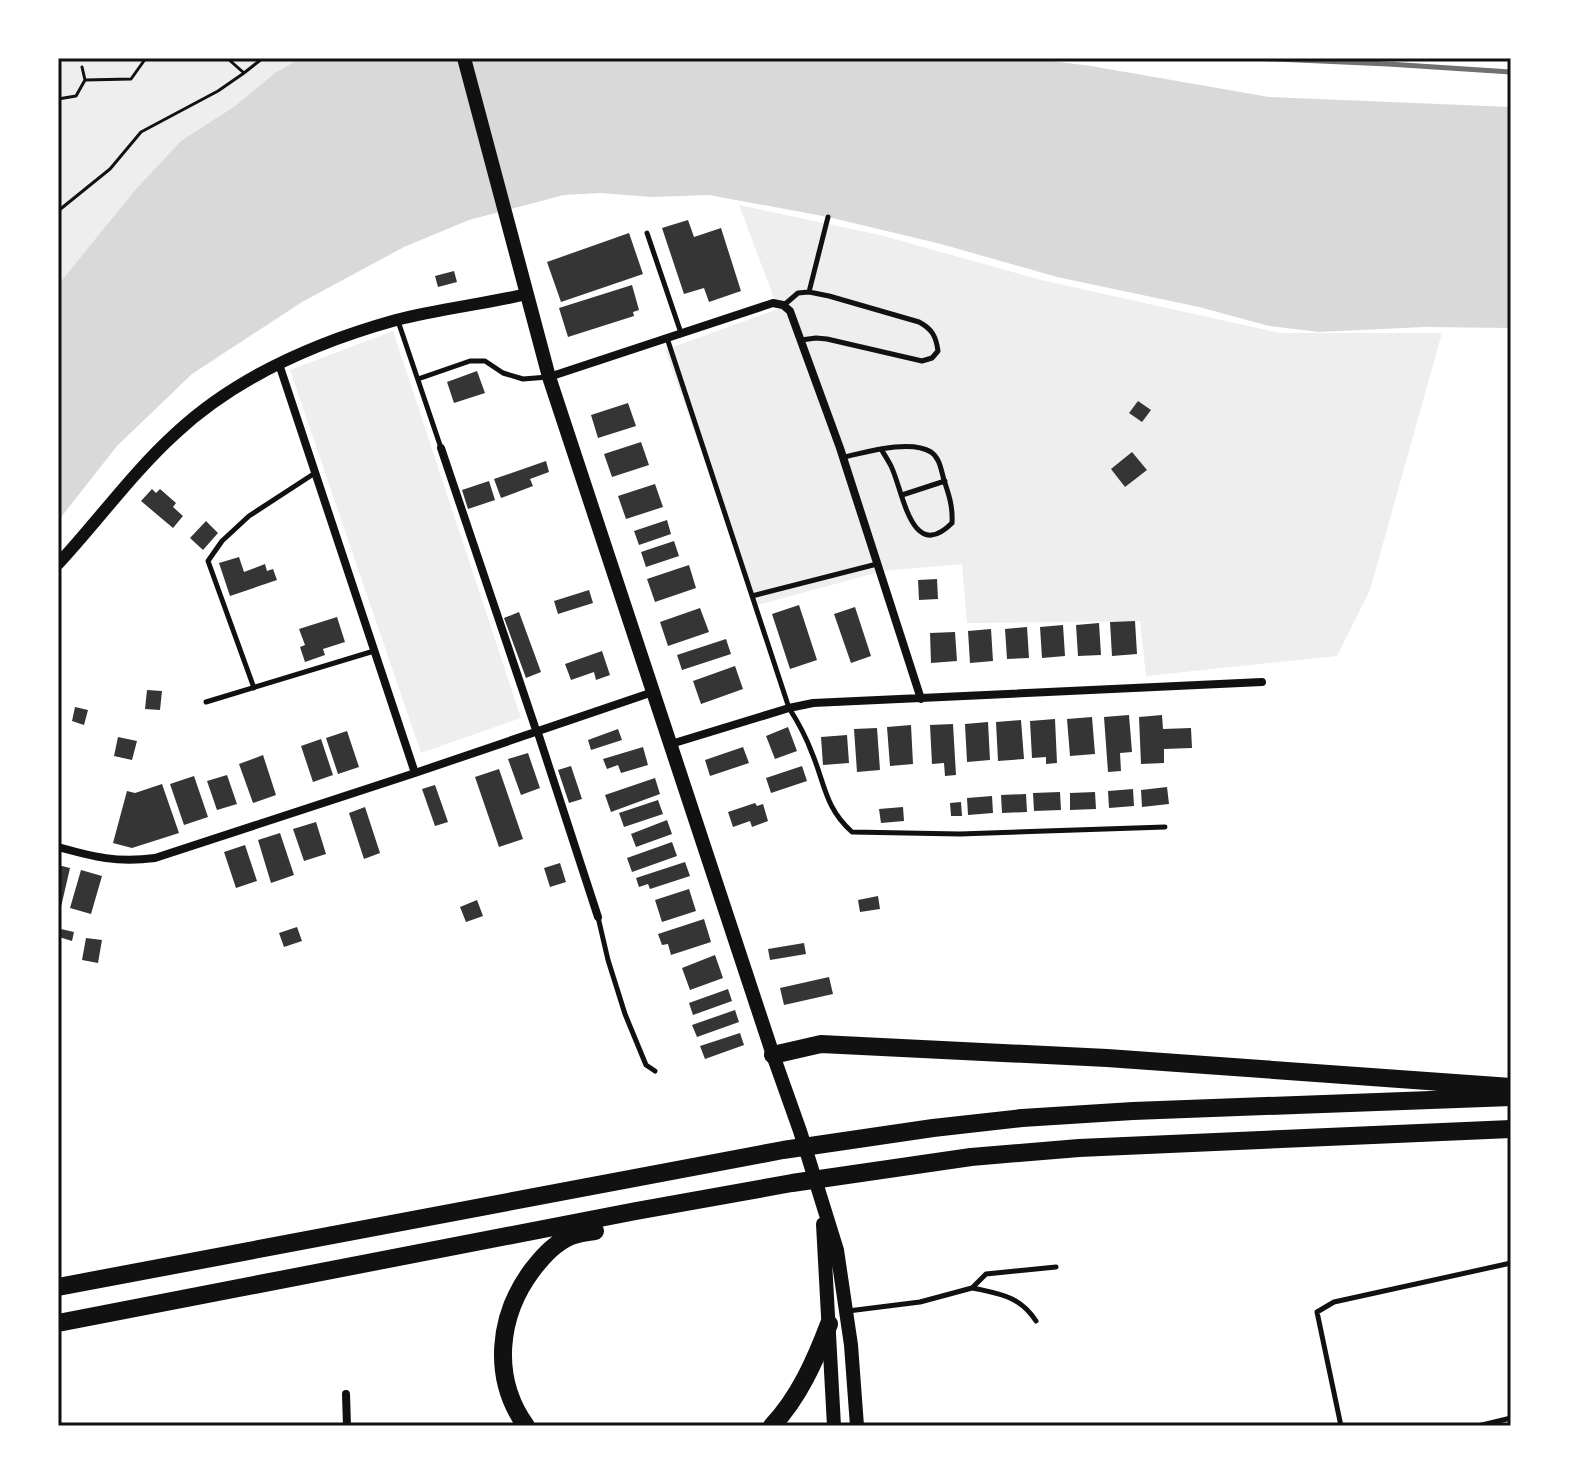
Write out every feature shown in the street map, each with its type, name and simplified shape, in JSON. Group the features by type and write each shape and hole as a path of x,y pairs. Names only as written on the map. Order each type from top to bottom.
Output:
{"highway":[{"path":"773,1055 821,1044 1107,1058 1511,1087"},
{"path":"58,1287 826,1143 1022,1118 1511,1097"},
{"path":"58,1324 636,1211 792,1183 971,1157 1079,1148 1511,1129"},
{"path":"526,1426 512,1400 502,1362 504,1336 515,1296 554,1246 575,1234 621,1226 636,1211"},
{"path":"772,1426 803,1383 829,1324"}],"main road":[{"path":"464,58 549,377 837,1250 851,1345 857,1426"},
{"path":"821,1200 834,1426"}],"street":[{"path":"58,564 144,463 209,406 244,383 279,364 350,334 398,320 527,294"},
{"path":"549,377 773,303 783,305 790,311 843,457 921,699"},
{"path":"279,364 415,773"},
{"path":"441,448 598,917"},
{"path":"671,744 813,703 1262,682"},
{"path":"58,847 111,860 155,858 653,692"},
{"path":"346,1394 347,1426"}],"lane":[{"path":"809,292 828,217"},
{"path":"647,233 681,333"},
{"path":"783,305 798,293 809,292 919,322 929,327 936,338 938,351 932,358 922,361 827,339 801,340"},
{"path":"398,320 441,448"},
{"path":"667,338 789,708 804,733 828,801 839,820 852,832 960,834 1165,827"},
{"path":"418,379 470,361 485,361 503,373 523,379 549,377"},
{"path":"843,457 881,449 909,446 930,451 938,459 953,507 952,523 944,531 932,535 920,532 911,522 891,466 881,449"},
{"path":"254,688 208,561 222,541 249,516 316,473"},
{"path":"902,495 945,481"},
{"path":"752,596 877,564"},
{"path":"206,702 374,651"},
{"path":"598,917 625,1014 646,1065 655,1071"},
{"path":"1341,1426 1317,1312 1334,1302 1511,1263"},
{"path":"972,1288 986,1274 1056,1267"},
{"path":"847,1311 920,1302 972,1288 1013,1298 1028,1309 1036,1321"},
{"path":"1478,1426 1511,1418"}],"path":[{"path":"85,80 131,79 146,58"},
{"path":"227,58 244,73"},
{"path":"58,211 110,169 141,132 218,91 263,58"},
{"path":"58,99 76,96 85,80 82,67"}],"shaded area":[{"path":"58,58 301,58 275,73 235,106 181,141 135,190 58,285"},
{"path":"301,58 1028,58 1269,97 1511,107 1511,328 1424,327 1319,332 1269,326 1199,307 1057,277 941,244 828,217 709,195 564,195 469,220 404,247 302,302 192,374 117,446 58,521 58,285 135,190 181,141 235,106 275,73"},
{"path":"739,205 880,235 1041,280 1280,333 1442,333 1370,590 1337,656 1146,676 1140,621 967,623 962,564 883,571 757,605 665,350 778,309"},
{"path":"393,331 521,718 421,753 290,370"}],"building":[{"path":"688,220 694,237 721,228 741,291 709,302 704,288 684,294 662,228"},
{"path":"629,233 643,274 561,302 547,262"},
{"path":"454,271 457,282 438,287 435,276"},
{"path":"632,285 639,310 633,312 634,316 568,337 559,308"},
{"path":"477,371 485,393 454,403 447,382"},
{"path":"1138,401 1151,410 1142,422 1129,413"},
{"path":"628,403 636,426 598,438 591,415"},
{"path":"641,442 649,465 612,477 604,454"},
{"path":"1132,452 1147,470 1125,487 1111,469"},
{"path":"546,461 549,472 530,479 533,486 501,498 494,479"},
{"path":"489,481 495,500 468,509 462,490"},
{"path":"655,484 663,507 626,519 618,496"},
{"path":"152,489 156,493 160,489 176,503 173,507 183,516 173,528 141,501"},
{"path":"667,520 671,534 639,545 634,531"},
{"path":"206,521 218,533 203,550 190,538"},
{"path":"674,541 679,556 646,567 641,552"},
{"path":"239,557 244,572 265,564 267,571 273,569 277,580 230,596 219,563"},
{"path":"689,565 696,588 655,602 647,579"},
{"path":"937,579 938,599 919,600 918,580"},
{"path":"589,590 593,603 558,614 554,601"},
{"path":"799,605 817,660 790,669 772,614"},
{"path":"855,607 871,656 851,663 834,614"},
{"path":"700,608 709,632 668,646 660,622"},
{"path":"519,612 541,672 526,678 504,618"},
{"path":"337,617 345,642 323,649 325,655 305,662 300,647 305,645 299,629"},
{"path":"1135,621 1137,654 1112,656 1110,622"},
{"path":"1099,623 1101,655 1078,656 1076,625"},
{"path":"1063,625 1065,656 1042,658 1040,627"},
{"path":"1027,627 1029,658 1007,659 1005,629"},
{"path":"991,629 993,661 970,663 968,631"},
{"path":"955,632 957,661 931,663 930,633"},
{"path":"726,639 731,654 682,670 677,655"},
{"path":"602,651 610,675 596,680 594,672 571,680 565,664"},
{"path":"735,666 743,689 701,704 693,681"},
{"path":"147,690 162,691 160,710 145,709"},
{"path":"75,707 88,710 84,725 72,721"},
{"path":"1129,715 1132,752 1120,753 1121,771 1108,772 1104,717"},
{"path":"1162,715 1163,729 1191,728 1192,748 1164,749 1164,763 1141,764 1139,717"},
{"path":"1092,717 1095,754 1070,756 1067,719"},
{"path":"1055,719 1057,763 1046,764 1046,757 1032,758 1030,721"},
{"path":"1021,720 1024,759 998,761 996,722"},
{"path":"988,722 990,760 967,762 965,724"},
{"path":"953,724 956,775 945,776 944,763 932,764 930,725"},
{"path":"911,725 913,764 890,766 887,727"},
{"path":"788,727 797,751 775,759 766,736"},
{"path":"877,728 880,770 857,772 854,729"},
{"path":"618,729 622,740 591,750 588,740"},
{"path":"347,731 359,767 338,774 326,738"},
{"path":"847,735 849,763 823,765 821,737"},
{"path":"118,737 137,741 132,760 114,756"},
{"path":"321,739 333,775 313,782 301,746"},
{"path":"643,747 648,765 621,773 618,765 607,769 603,759"},
{"path":"743,747 749,763 710,776 705,760"},
{"path":"528,753 540,788 521,795 508,759"},
{"path":"263,755 276,795 253,803 239,764"},
{"path":"571,766 582,799 569,803 558,770"},
{"path":"802,766 807,781 771,793 766,778"},
{"path":"499,769 523,839 499,847 475,777"},
{"path":"227,775 237,804 217,810 207,781"},
{"path":"194,776 208,817 184,825 170,784"},
{"path":"655,778 660,794 611,812 605,795"},
{"path":"162,784 179,833 132,848 113,843 127,791 135,793"},
{"path":"435,785 448,822 435,826 422,789"},
{"path":"1167,787 1169,804 1142,807 1141,790"},
{"path":"1133,789 1134,806 1109,808 1108,791"},
{"path":"1060,792 1061,810 1034,811 1033,793"},
{"path":"1095,792 1096,809 1070,810 1070,793"},
{"path":"1026,794 1027,812 1002,813 1001,795"},
{"path":"992,796 993,813 968,815 967,798"},
{"path":"658,800 663,814 624,827 619,813"},
{"path":"961,802 962,816 951,816 950,803"},
{"path":"755,803 757,806 763,804 768,821 752,827 750,821 733,827 728,812"},
{"path":"365,807 380,853 364,859 349,813"},
{"path":"903,807 904,821 881,823 879,809"},
{"path":"667,820 672,834 636,847 631,834"},
{"path":"316,822 326,854 304,861 293,829"},
{"path":"280,833 294,875 271,883 258,840"},
{"path":"672,842 677,856 632,872 627,858"},
{"path":"245,845 257,881 236,888 224,852"},
{"path":"685,862 690,876 650,889 648,884 639,887 636,878"},
{"path":"560,863 566,882 550,887 544,868"},
{"path":"58,865 70,868 61,907 58,906"},
{"path":"81,870 102,876 91,914 70,908"},
{"path":"689,889 696,911 662,922 655,900"},
{"path":"878,896 880,909 860,912 858,900"},
{"path":"477,900 483,916 466,922 460,907"},
{"path":"704,919 711,942 671,955 668,944 662,945 658,934"},
{"path":"297,927 302,941 284,947 279,933"},
{"path":"61,929 74,932 72,941 59,937"},
{"path":"86,938 102,940 98,963 82,960"},
{"path":"804,943 806,954 770,960 768,949"},
{"path":"715,955 723,978 690,990 682,968"},
{"path":"829,977 833,994 784,1005 780,988"},
{"path":"728,989 732,1001 693,1015 689,1003"},
{"path":"735,1010 739,1022 697,1037 692,1025"},
{"path":"740,1033 744,1045 705,1059 700,1046"}],"railway":[{"path":"1252,58 1511,72"}]}
